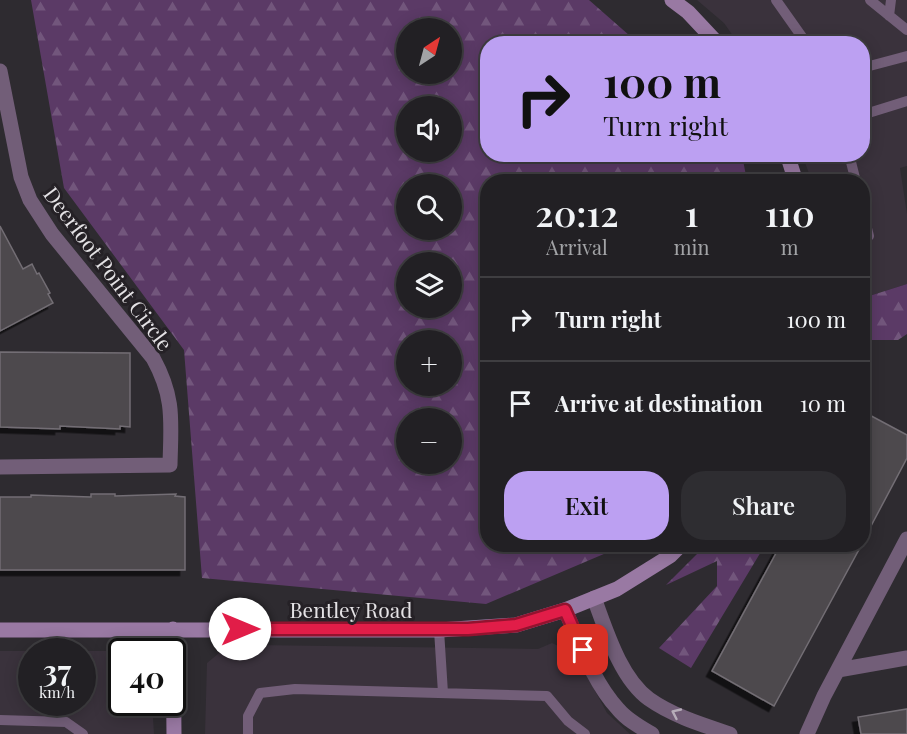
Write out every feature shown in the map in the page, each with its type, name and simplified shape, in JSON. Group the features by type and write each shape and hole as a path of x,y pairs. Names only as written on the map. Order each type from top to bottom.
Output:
{"street":[{"path":"672,0 688,12 710,36"},
{"name":"Deerfoot Point Circle","path":"0,71 21,177 30,200 52,234 153,358 164,378 170,400 171,423 170,465 0,467"},
{"path":"807,734 907,539"},
{"name":"Bentley Road","path":"0,630 439,630 516,625 565,610 594,598 626,583 674,552"},
{"path":"594,598 612,646 635,684 648,699 701,724 730,734"},
{"path":"565,610 606,695 619,711 652,734"},
{"path":"173,629 174,734"},
{"path":"838,670 907,658"}],"lane":[{"path":"776,0 801,36"},
{"path":"870,0 907,30"},
{"path":"889,16 891,0"},
{"path":"870,66 907,56"},
{"path":"870,113 907,101"},
{"path":"439,630 442,693"},
{"path":"248,734 248,716 260,693 295,689 547,696 568,721 585,734"},
{"path":"0,720 66,722 83,734"}],"shaded area":[{"path":"697,0 907,0 907,166 900,168 907,214 907,284 870,296 870,174 809,174 805,162 870,162 870,36 733,36 724,23"},
{"path":"552,643 571,652 581,665 607,713 630,734 205,734 207,663 224,649 248,645 538,649"},
{"path":"0,651 18,651 18,716 96,716 96,651 108,651 108,716 153,716 154,734 0,734"}],"green space":[{"path":"31,0 589,0 630,36 480,36 480,162 743,162 746,174 480,174 480,552 609,552 486,604 202,578 184,350 64,188"},
{"path":"907,284 907,334 898,340 870,342 870,296"},
{"path":"699,552 761,552 691,668 659,648 717,586 717,561 666,585"}],"building":[{"path":"0,226 23,269 32,264 37,274 39,273 53,303 0,331"},
{"path":"0,352 130,353 130,427 120,426 120,429 60,426 60,429 0,427"},
{"path":"870,415 907,435 907,458 870,528"},
{"path":"91,494 115,494 115,496 176,494 175,496 185,497 185,570 0,570 0,497 31,497 31,495 91,497"},
{"path":"777,552 858,552 774,706 712,671"},
{"path":"907,709 907,734 861,734 858,717"}],"route":[{"path":"240,629 468,629 516,625 565,610 583,650"}]}
